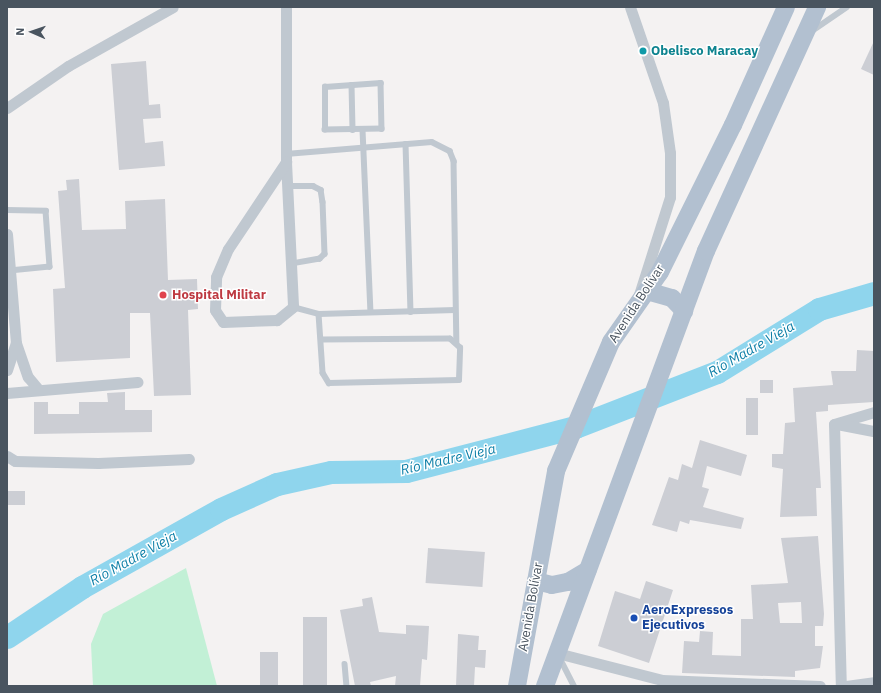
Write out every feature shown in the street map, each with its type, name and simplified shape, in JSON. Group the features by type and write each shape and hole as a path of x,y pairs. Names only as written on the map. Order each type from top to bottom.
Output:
{"main road":[{"name":"Avenida Bolívar","path":"516,686 556,471 611,342 647,291 730,132 786,7"},
{"path":"545,686 706,251 817,7"},
{"path":"647,291 672,298 684,311"},
{"path":"536,577 552,586 568,582 588,570"}],"street":[{"path":"7,108 68,66 173,7"},
{"path":"286,7 286,158 293,307 277,320 224,322 215,310 216,277 228,249 286,158"},
{"path":"631,7 663,103 670,153 670,197 636,308"},
{"path":"7,234 10,272 11,343 7,370"},
{"path":"11,343 28,377 39,390"},
{"path":"7,393 138,382"},
{"path":"834,424 874,412"},
{"path":"834,424 874,431"},
{"path":"834,424 841,686"},
{"path":"7,456 15,461 98,463 189,459"},
{"path":"557,653 662,680 820,686"},
{"path":"846,686 874,682"}],"lane":[{"path":"804,37 847,7"},
{"path":"352,85 353,130"},
{"path":"382,85 383,127 363,130 328,131 323,127 325,87 382,85"},
{"path":"363,130 371,312"},
{"path":"286,158 363,146 406,144 442,145 450,151 454,161 455,310 457,342 460,348 459,380 455,382 336,383 324,379 319,314"},
{"path":"406,144 411,312"},
{"path":"287,186 313,186 321,190 323,202 324,254 320,259 291,264"},
{"path":"7,210 46,211 50,267 10,272"},
{"path":"293,307 319,314 455,310"},
{"path":"322,340 457,342"},
{"path":"557,653 574,686"},
{"path":"345,664 347,686"}],"green space":[{"path":"186,568 217,686 93,686 91,644 103,614"}],"building":[{"path":"874,41 874,75 861,69"},
{"path":"146,61 149,105 160,104 161,118 143,119 145,143 163,141 165,166 119,170 111,64"},
{"path":"79,179 82,230 126,229 125,201 165,199 168,280 197,279 198,309 188,310 191,395 154,396 150,313 130,313 130,358 56,362 53,289 65,288 58,191 67,190 66,180"},
{"path":"857,350 874,351 874,402 828,405 828,411 816,412 821,488 816,488 817,516 780,517 783,469 772,467 772,454 783,454 785,423 795,422 793,388 833,385 831,371 856,371"},
{"path":"760,380 773,380 773,393 760,393"},
{"path":"125,392 125,410 152,410 152,432 34,434 34,402 48,402 48,414 79,414 79,402 108,402 107,393"},
{"path":"746,398 758,398 758,435 746,435"},
{"path":"700,440 747,455 741,476 707,466 702,487 709,489 703,507 744,518 741,529 690,520 689,524 680,521 677,532 652,525 669,477 678,480 682,464 692,468"},
{"path":"7,491 25,491 25,505 7,505"},
{"path":"818,536 824,614 823,626 815,626 815,646 823,646 820,668 795,671 795,677 682,673 684,641 699,642 700,631 713,632 712,655 741,656 741,619 753,619 751,585 788,583 781,538","holes":["801,602 802,623 780,623 778,603"]},
{"path":"428,548 485,552 482,587 426,583"},
{"path":"646,581 673,590 649,663 598,646 615,591 640,599"},
{"path":"372,597 379,632 406,634 406,625 429,626 427,660 422,659 420,686 395,686 396,676 370,682 371,686 355,686 340,610 363,606 362,599"},
{"path":"303,617 327,617 327,686 303,686"},
{"path":"458,634 479,636 478,650 486,650 485,668 475,667 474,686 456,686"},
{"path":"260,652 278,652 278,686 260,686"}],"waterway":[{"name":"Río Madre Vieja","path":"7,637 82,587 221,509 277,484 331,472 406,471 575,427 717,372 819,309 874,293"}],"place":[{"name":"Obelisco Maracay","path":"643,51"},
{"name":"Hospital Militar","path":"163,295"},
{"name":"AeroExpressos Ejecutivos","path":"634,618"}]}
